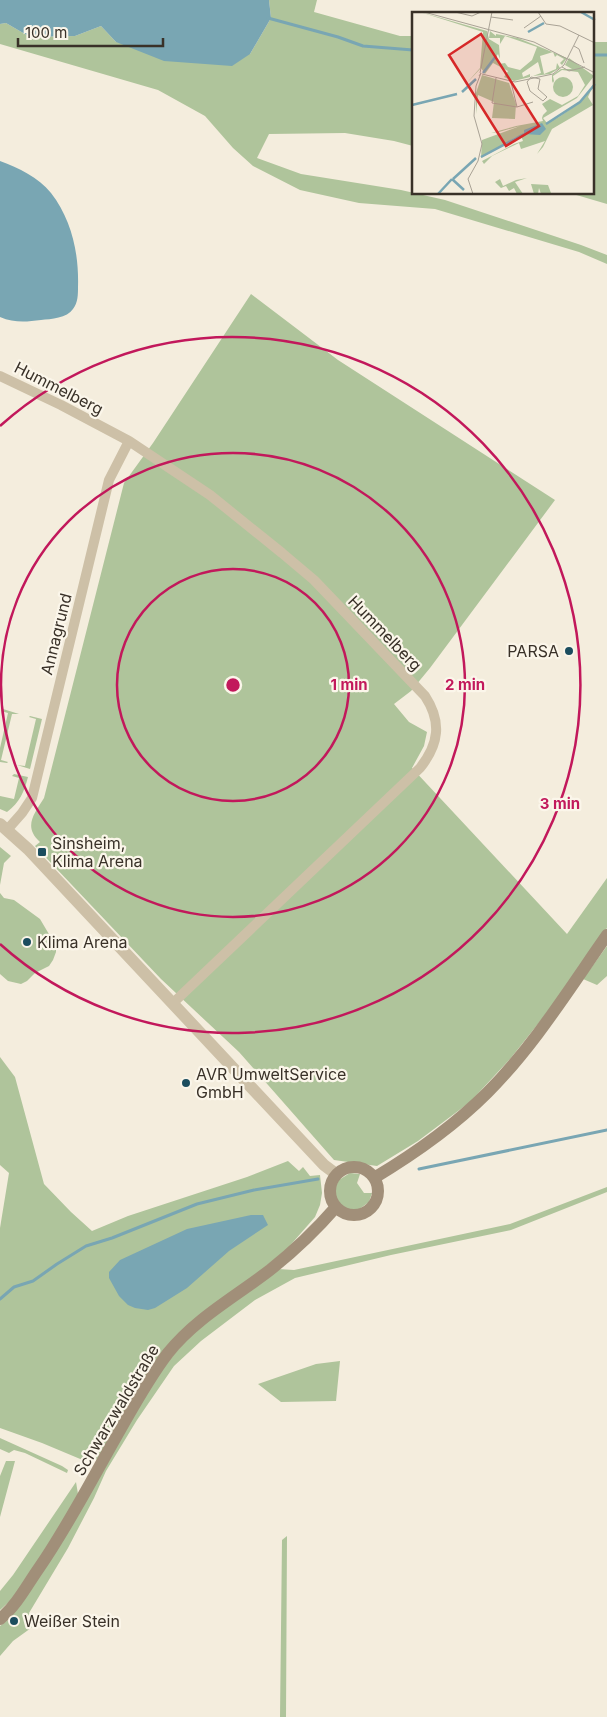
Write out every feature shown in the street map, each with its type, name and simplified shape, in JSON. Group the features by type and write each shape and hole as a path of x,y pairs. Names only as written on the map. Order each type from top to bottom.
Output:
{"main road":[{"path":"374,1178 438,1136 488,1092 539,1034 607,935"},
{"path":"356,1167 368,1172 374,1178 378,1195 369,1210 361,1214 343,1213 331,1200 331,1182 336,1174 347,1168 356,1167"},
{"name":"Schwarzwaldstraße","path":"0,1618 15,1603 49,1554 135,1403 180,1338 206,1315 270,1270 302,1243 336,1207"}],"street":[{"name":"Hummelberg","path":"0,376 61,405 129,441 210,495 314,580 425,696 433,708 437,727 434,743 431,753 420,768 173,1003"},
{"name":"Annagrund","path":"3,827 22,813 32,798 109,480 129,441"},
{"path":"3,827 28,849 324,1165 336,1174"}],"green space":[{"path":"269,0 317,0 314,12 400,36 412,36 412,146 345,133 269,134 257,158 301,174 401,190 412,192 412,195 423,195 445,200 607,255 607,264 579,252 435,209 359,203 300,190 253,166 233,148 205,116 158,90 0,44 0,24 6,23 30,37 75,36 101,26 116,42 250,54 271,18"},
{"path":"594,42 607,42 607,204 576,195 594,195"},
{"path":"251,294 338,360 555,500 430,668 411,691 394,704 409,722 427,732 424,746 412,768 567,934 607,878 607,928 549,1010 510,1059 470,1102 418,1141 377,1166 334,1160 239,1052 161,979 35,846 40,842 32,831 31,826 34,815 44,798 124,483 153,443"},
{"path":"3,709 19,714 12,714 1,760 7,763 0,762 0,748 8,713 1,711"},
{"path":"30,716 42,719 30,769 17,765 25,766 36,719"},
{"path":"14,774 28,777 21,796 7,812 0,809 0,796 14,799 19,778 12,776"},
{"path":"0,847 11,856 4,863 0,885"},
{"name":"Klima Arena","path":"0,893 4,898 14,900 40,919 56,946 56,952 49,966 35,973 21,984 8,981 0,974"},
{"path":"607,946 607,976 597,985 583,979"},
{"path":"0,1057 15,1077 44,1184 92,1231 128,1216 247,1177 288,1161 299,1171 303,1167 310,1176 320,1175 322,1193 315,1217 287,1249 164,1350 138,1388 96,1460 85,1461 0,1428 0,1228 9,1173 0,1165"},
{"path":"350,1173 360,1174 357,1183 364,1193 372,1193 369,1202 358,1210 341,1206 336,1197 336,1186 339,1180"},
{"path":"607,1187 607,1192 511,1230 391,1255 295,1278 255,1300 201,1341 174,1366 137,1420 106,1471 68,1548 29,1613 38,1623 13,1641 0,1656 0,1626 8,1620 159,1372 194,1331 278,1269 294,1270 510,1224"},
{"path":"340,1361 336,1401 281,1402 258,1384 316,1364"},
{"path":"0,1438 62,1466 68,1470 67,1473 25,1453 14,1450 9,1453 0,1449"},
{"path":"6,1461 15,1461 0,1517 0,1476"},
{"path":"76,1482 78,1494 46,1552 11,1600 0,1610 0,1591 13,1575"},
{"path":"287,1536 286,1717 280,1717 282,1540"}],"water":[{"path":"0,0 269,0 271,18 250,54 232,66 164,61 116,42 101,26 75,36 30,37 6,23 0,24"},
{"path":"0,161 28,174 46,187 58,203 69,226 77,262 78,295 73,309 63,316 25,322 0,317"},
{"path":"251,1215 263,1215 268,1225 229,1251 187,1288 155,1308 148,1310 128,1305 119,1296 109,1278 109,1272 120,1260 187,1229"}],"waterway":[{"path":"268,18 338,37 363,46 412,50"},
{"path":"594,55 607,55"},
{"path":"419,1169 607,1130"},
{"path":"0,1299 14,1287 33,1281 86,1246 112,1238 197,1204 254,1190 318,1179"}],"place":[{"name":"PARSA","path":"569,651"},
{"name":"Sinsheim, Klima Arena","path":"42,852"},
{"name":"Klima Arena","path":"27,942"},
{"name":"AVR UmweltService GmbH","path":"186,1083"},
{"name":"Weißer Stein","path":"14,1621"}]}
